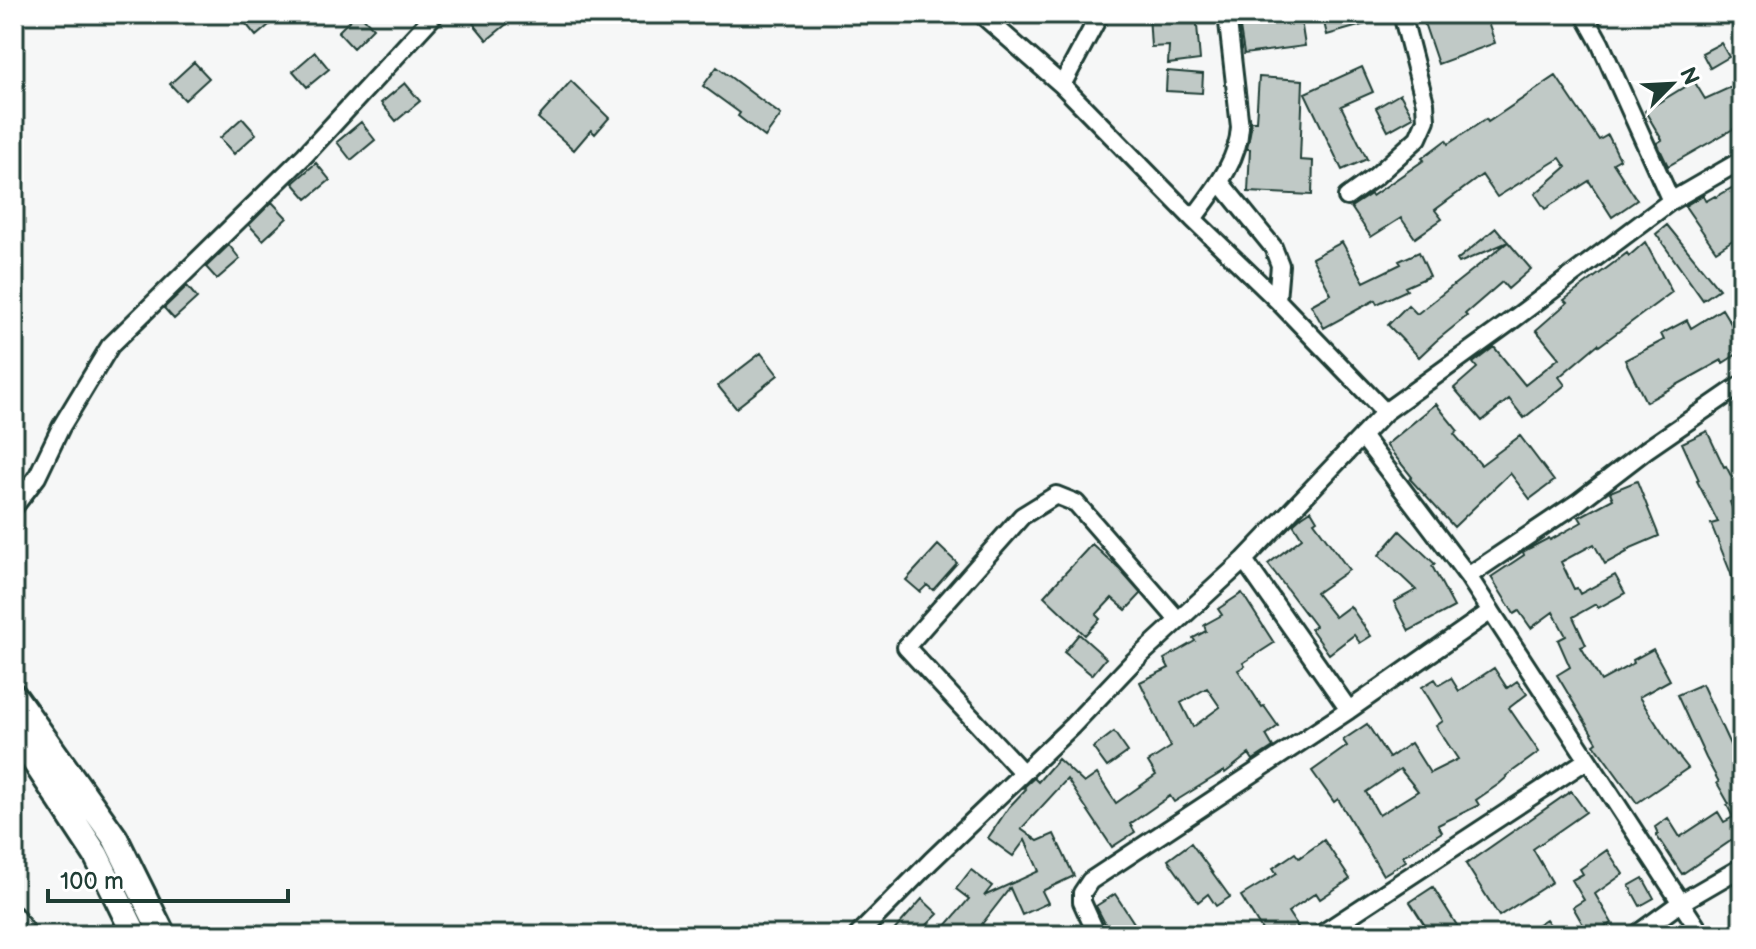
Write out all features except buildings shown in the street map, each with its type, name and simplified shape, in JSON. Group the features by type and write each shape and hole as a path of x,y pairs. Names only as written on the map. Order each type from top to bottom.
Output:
{"highway":[{"path":"14,696 115,838 163,935"},
{"path":"14,734 96,855 135,935"}],"street":[{"path":"14,507 37,477 61,427 110,346 305,155 435,14"},
{"path":"981,14 1062,85 1385,412"},
{"path":"1193,219 1220,182 1236,152 1240,127 1227,14"},
{"path":"1347,197 1418,138 1426,120 1425,103 1402,14"},
{"path":"1584,14 1671,201"},
{"path":"1062,85 1099,15"},
{"path":"858,935 1072,726 1132,663 1244,560 1385,412 1671,201 1742,160"},
{"path":"1220,182 1273,247 1280,265 1277,300"},
{"path":"1468,576 1577,503 1646,450 1742,384"},
{"path":"1362,436 1468,576 1702,935"},
{"path":"1023,773 906,647 1022,516 1056,495 1076,503 1178,620"},
{"path":"1244,560 1349,710"},
{"path":"1097,935 1082,902 1082,893 1090,881 1349,710 1491,611"},
{"path":"1320,935 1587,760"},
{"path":"1636,935 1680,903 1742,867"},
{"path":"14,915 28,935"}]}
